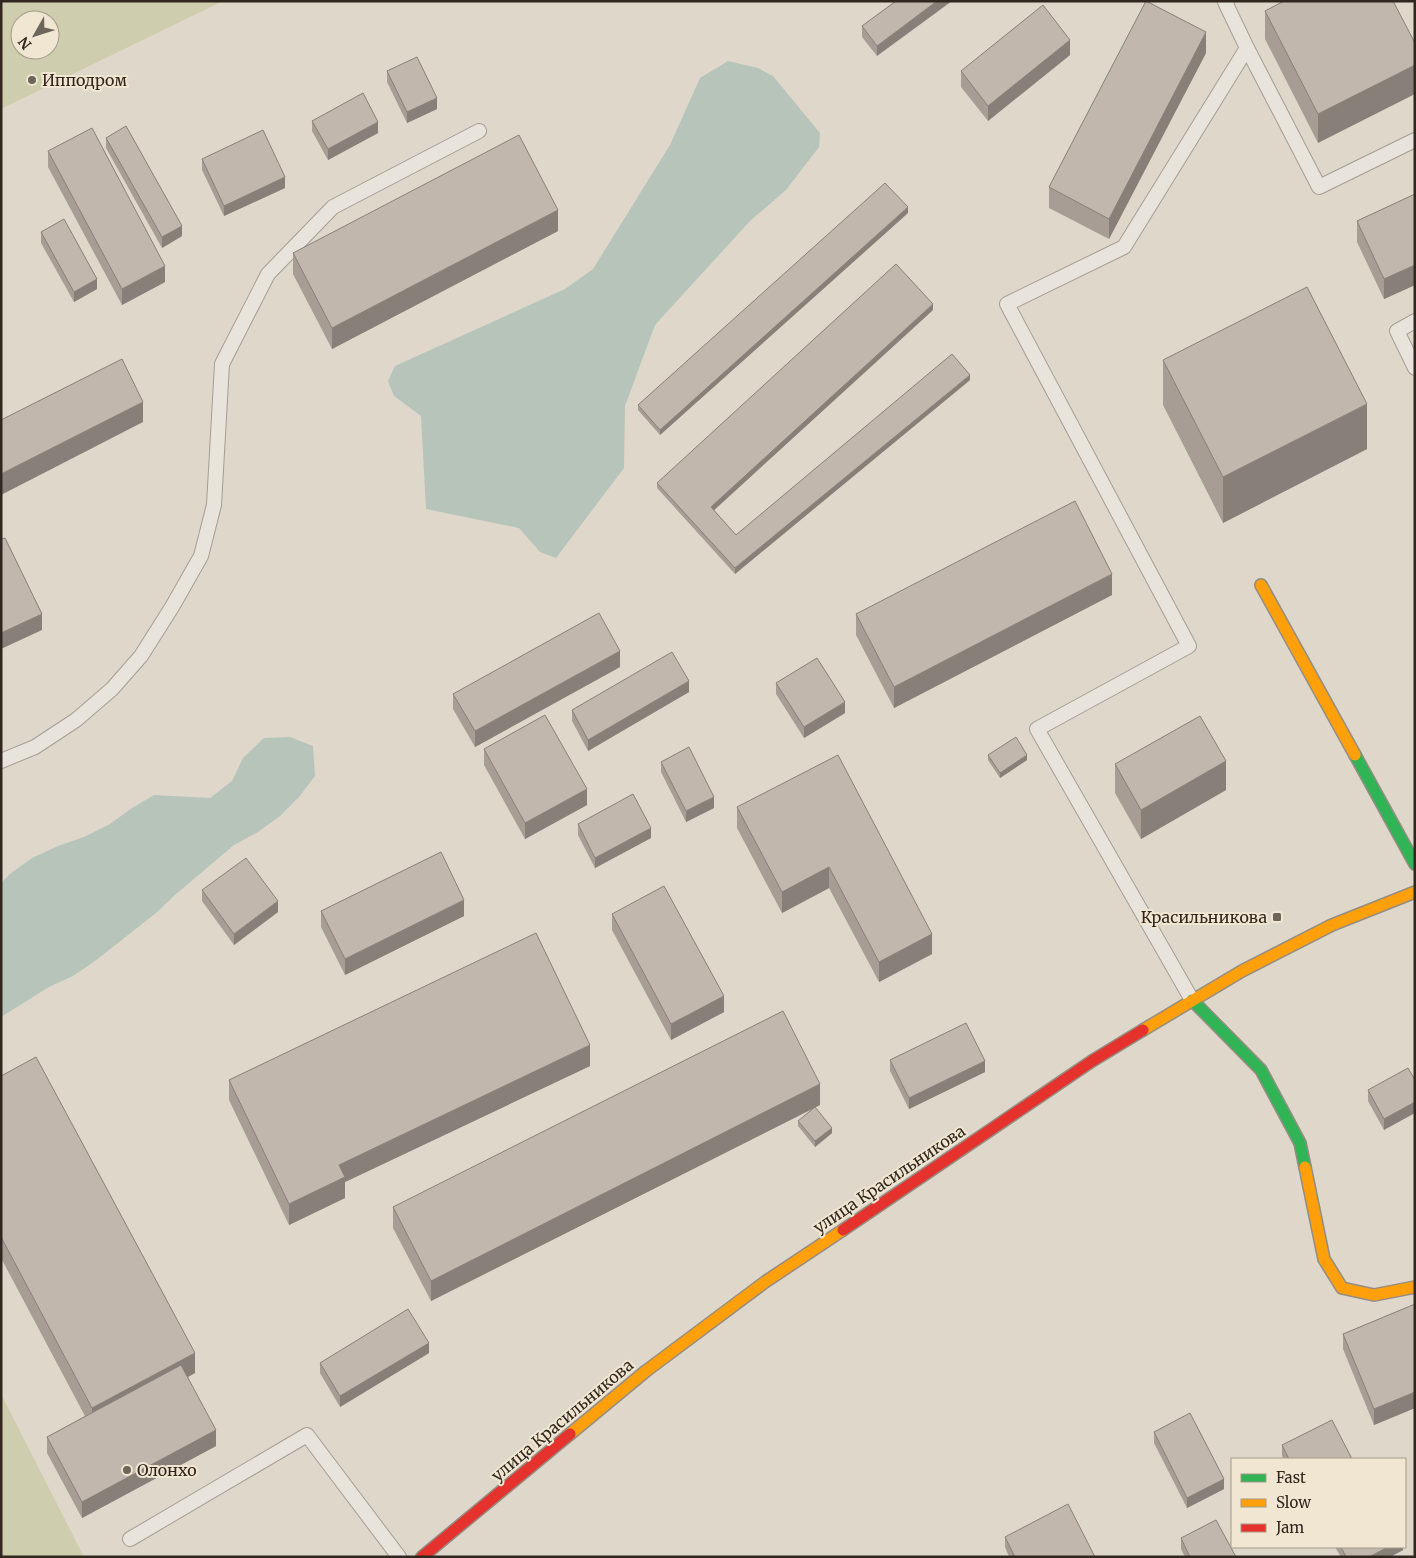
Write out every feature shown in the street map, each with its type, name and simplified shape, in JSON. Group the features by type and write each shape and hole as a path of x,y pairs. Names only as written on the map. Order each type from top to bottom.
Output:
{"main road":[{"path":"1261,584 1415,864"},
{"name":"улица Красильникова","path":"422,1557 646,1371 765,1282 1092,1061 1242,971 1332,925 1415,892"},
{"path":"1192,1000 1261,1070 1300,1143 1324,1259 1342,1288 1374,1295 1415,1288"}],"lane":[{"path":"1227,1 1225,2 1247,48 1319,187 1415,140"},
{"path":"1192,1000 1037,729 1190,646 1007,304 1124,247 1247,48"},
{"path":"1,761 35,747 76,720 112,689 141,656 201,556 214,505 222,364 268,274 333,207 479,131"},
{"path":"1415,321 1397,330 1415,368"},
{"path":"130,1539 307,1435 399,1557"}],"green space":[{"name":"Ипподром","path":"1,1 223,1 1,109"},
{"path":"1,1394 84,1557 1,1557"}],"shaded area":[{"path":"728,61 758,68 773,76 820,133 819,147 786,190 750,221 655,325 625,406 624,468 556,558 540,552 519,528 426,509 421,416 394,396 388,381 395,366 565,289 593,269 670,145 700,78"},
{"path":"290,737 313,746 315,776 299,797 280,816 258,832 234,845 156,913 95,961 73,976 49,987 1,1017 1,883 11,873 32,858 84,837 110,824 154,795 210,798 232,781 243,758 264,738"}],"building":[{"path":"896,1 937,1 877,46 862,26"},
{"path":"1146,1 1206,32 1109,219 1049,187"},
{"path":"1284,1 1393,1 1415,43 1415,65 1318,114 1265,11"},
{"path":"1043,5 1070,40 988,106 961,71"},
{"path":"417,57 437,98 407,112 387,71"},
{"path":"363,93 378,122 328,149 312,121"},
{"path":"126,126 182,226 162,237 106,138"},
{"path":"92,128 165,266 122,289 48,151"},
{"path":"263,130 285,177 224,206 202,159"},
{"path":"519,135 558,210 332,328 293,253"},
{"path":"885,183 908,207 660,430 638,405"},
{"path":"1415,194 1415,265 1384,279 1357,221"},
{"path":"64,219 97,279 74,292 41,232"},
{"path":"896,264 933,304 711,507 736,535 952,354 970,375 735,568 657,483"},
{"path":"1307,287 1367,404 1223,477 1163,360"},
{"path":"122,359 143,402 1,474 1,420"},
{"path":"1075,501 1112,574 894,687 856,614"},
{"path":"5,538 42,614 1,633 1,539"},
{"path":"599,613 620,651 475,731 453,694"},
{"path":"672,652 689,681 588,740 572,710"},
{"path":"817,658 845,702 804,727 776,683"},
{"path":"545,715 587,789 525,823 484,749"},
{"path":"1200,716 1226,761 1141,810 1115,764"},
{"path":"1016,737 1027,755 1000,773 988,755"},
{"path":"689,747 714,797 686,811 661,762"},
{"path":"838,755 932,934 879,962 829,867 782,892 737,807"},
{"path":"633,794 651,828 595,858 578,824"},
{"path":"441,852 464,900 345,959 321,911"},
{"path":"246,858 278,901 234,934 202,890"},
{"path":"664,886 724,996 671,1024 612,914"},
{"path":"536,933 590,1045 339,1165 345,1177 289,1204 229,1080"},
{"path":"783,1011 820,1084 431,1281 393,1207"},
{"path":"966,1023 985,1061 909,1098 890,1060"},
{"path":"36,1057 195,1353 92,1408 1,1237 1,1076"},
{"path":"1408,1068 1415,1080 1415,1102 1384,1119 1368,1090"},
{"path":"815,1107 832,1128 815,1141 798,1121"},
{"path":"1415,1304 1415,1392 1374,1409 1343,1334"},
{"path":"408,1309 429,1343 340,1396 320,1363"},
{"path":"181,1365 216,1430 82,1502 47,1437"},
{"path":"1190,1413 1224,1479 1187,1498 1154,1432"},
{"path":"1332,1420 1351,1458 1288,1458 1282,1445"},
{"path":"1068,1504 1095,1557 1015,1557 1005,1537"},
{"path":"1216,1520 1236,1557 1190,1557 1181,1538"},
{"path":"1342,1548 1386,1548 1369,1557 1346,1557"}],"traffic: fast":[{"path":"1355,755 1415,864"},
{"path":"1192,1000 1261,1070 1300,1143 1305,1167"}],"traffic: slow":[{"path":"1261,585 1355,755"},
{"path":"1143,1030 1242,971 1332,925 1415,892"},
{"path":"1305,1167 1324,1259 1342,1288 1374,1295 1415,1287"},
{"path":"570,1434 646,1371 765,1282 843,1230"}],"traffic: jam":[{"path":"843,1230 1092,1061 1143,1030"},
{"path":"422,1557 570,1434"}],"place":[{"name":"Ипподром","path":"32,80"},
{"name":"Красильникова","path":"1277,917"},
{"name":"Олонхо","path":"127,1470"}]}
